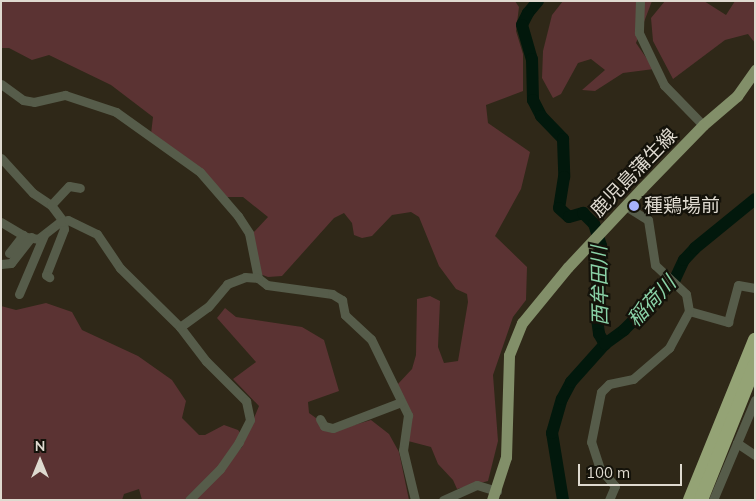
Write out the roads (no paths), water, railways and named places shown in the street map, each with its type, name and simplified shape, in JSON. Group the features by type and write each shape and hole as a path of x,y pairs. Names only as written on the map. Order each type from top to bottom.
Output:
{"highway":[{"path":"690,500 755,340"},
{"path":"701,500 755,366"}],"main road":[{"name":"鹿児島蒲生線","path":"495,495 506,457 506,380 509,355 516,336 539,300 593,240 703,126 737,96 755,70"}],"street":[{"path":"640,1 639,32 664,85 703,126"},
{"path":"1,84 23,100 34,102 65,95 116,112 187,162 206,179 249,233 258,278"},
{"path":"1,158 33,193 52,205 63,221 64,229 46,274 49,277"},
{"path":"52,205 69,186 80,188"},
{"path":"609,500 615,486 600,469 592,442 601,392 609,384 633,379 670,348 689,311 686,294 660,270 650,251 650,224 626,206"},
{"path":"1,222 27,236 38,239 63,221 78,223 98,234 120,268 180,327 206,361 246,401 250,420 220,469 189,500"},
{"path":"19,294 44,235"},
{"path":"8,253 27,236"},
{"path":"1,264 12,263 27,236"},
{"path":"180,327 208,307 227,284 245,277 258,278 266,285 332,294 342,300 345,315 371,340 408,415 403,450 415,500"},
{"path":"689,311 728,322 738,285 755,288"},
{"path":"713,500 755,400"},
{"path":"320,419 324,426 334,428 401,402"},
{"path":"737,443 755,455"},
{"path":"443,500 477,486 495,495"}],"waterway":[{"name":"西牟田川","path":"538,1 528,13 522,25 532,59 533,100 541,116 563,139 564,177 559,208 569,217 583,213 594,224 601,246 597,319 599,334 605,344"},
{"name":"稲荷川","path":"563,500 552,433 562,399 571,382 605,344 624,330 675,279 684,260 695,248 755,199"}],"place":[{"name":"種鶏場前","path":"634,206"}]}
